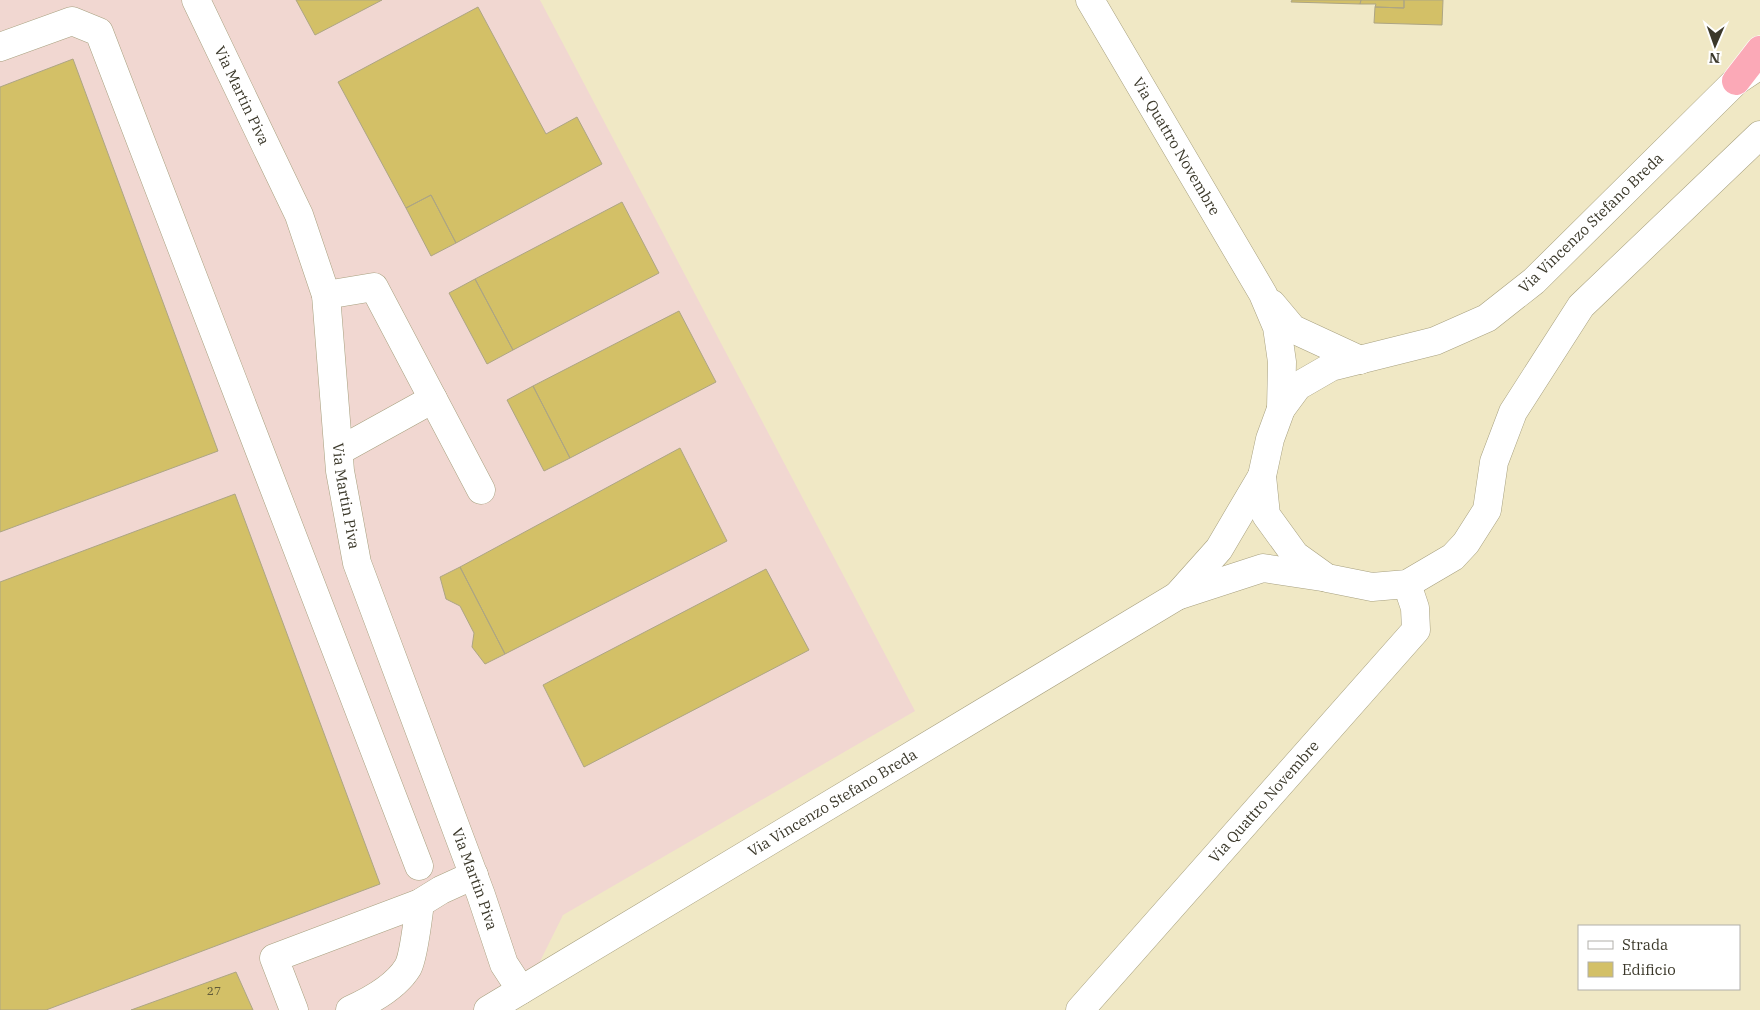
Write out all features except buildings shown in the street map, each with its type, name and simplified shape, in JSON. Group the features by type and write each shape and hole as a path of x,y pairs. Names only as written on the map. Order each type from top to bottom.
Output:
{"highway":[{"path":"1736,81 1760,50"}],"street":[{"name":"Via Martin Piva","path":"196,0 299,215 326,295 340,450 340,471 357,563 474,875 504,964 521,990"},
{"name":"Via Quattro Novembre","path":"1090,0 1263,294 1277,328 1282,362 1281,410"},
{"path":"0,47 72,21 99,32 419,866"},
{"name":"Via Vincenzo Stefano Breda","path":"1327,578 1295,555 1266,514 1262,476 1270,439 1281,410 1298,386 1331,367 1435,341 1487,318 1534,281 1736,81 1760,65"},
{"name":"Via Vincenzo Stefano Breda","path":"488,1010 1177,596 1263,568 1372,587 1407,584 1453,557 1466,543 1487,510 1494,462 1513,412 1581,306 1760,136"},
{"path":"326,295 374,287 481,490"},
{"name":"Via Quattro Novembre","path":"1263,294 1293,329 1360,360"},
{"path":"340,450 433,399"},
{"name":"Via Vincenzo Stefano Breda","path":"1177,596 1219,549 1262,476"},
{"name":"Via Quattro Novembre","path":"1080,1010 1416,630 1415,608 1407,584"},
{"path":"294,1010 274,958 420,903 441,890 474,875"},
{"path":"350,1010 366,1003 390,986 408,966 420,903"}],"shaded area":[{"path":"0,0 540,0 915,711 563,915 516,1010 0,1010"}]}
